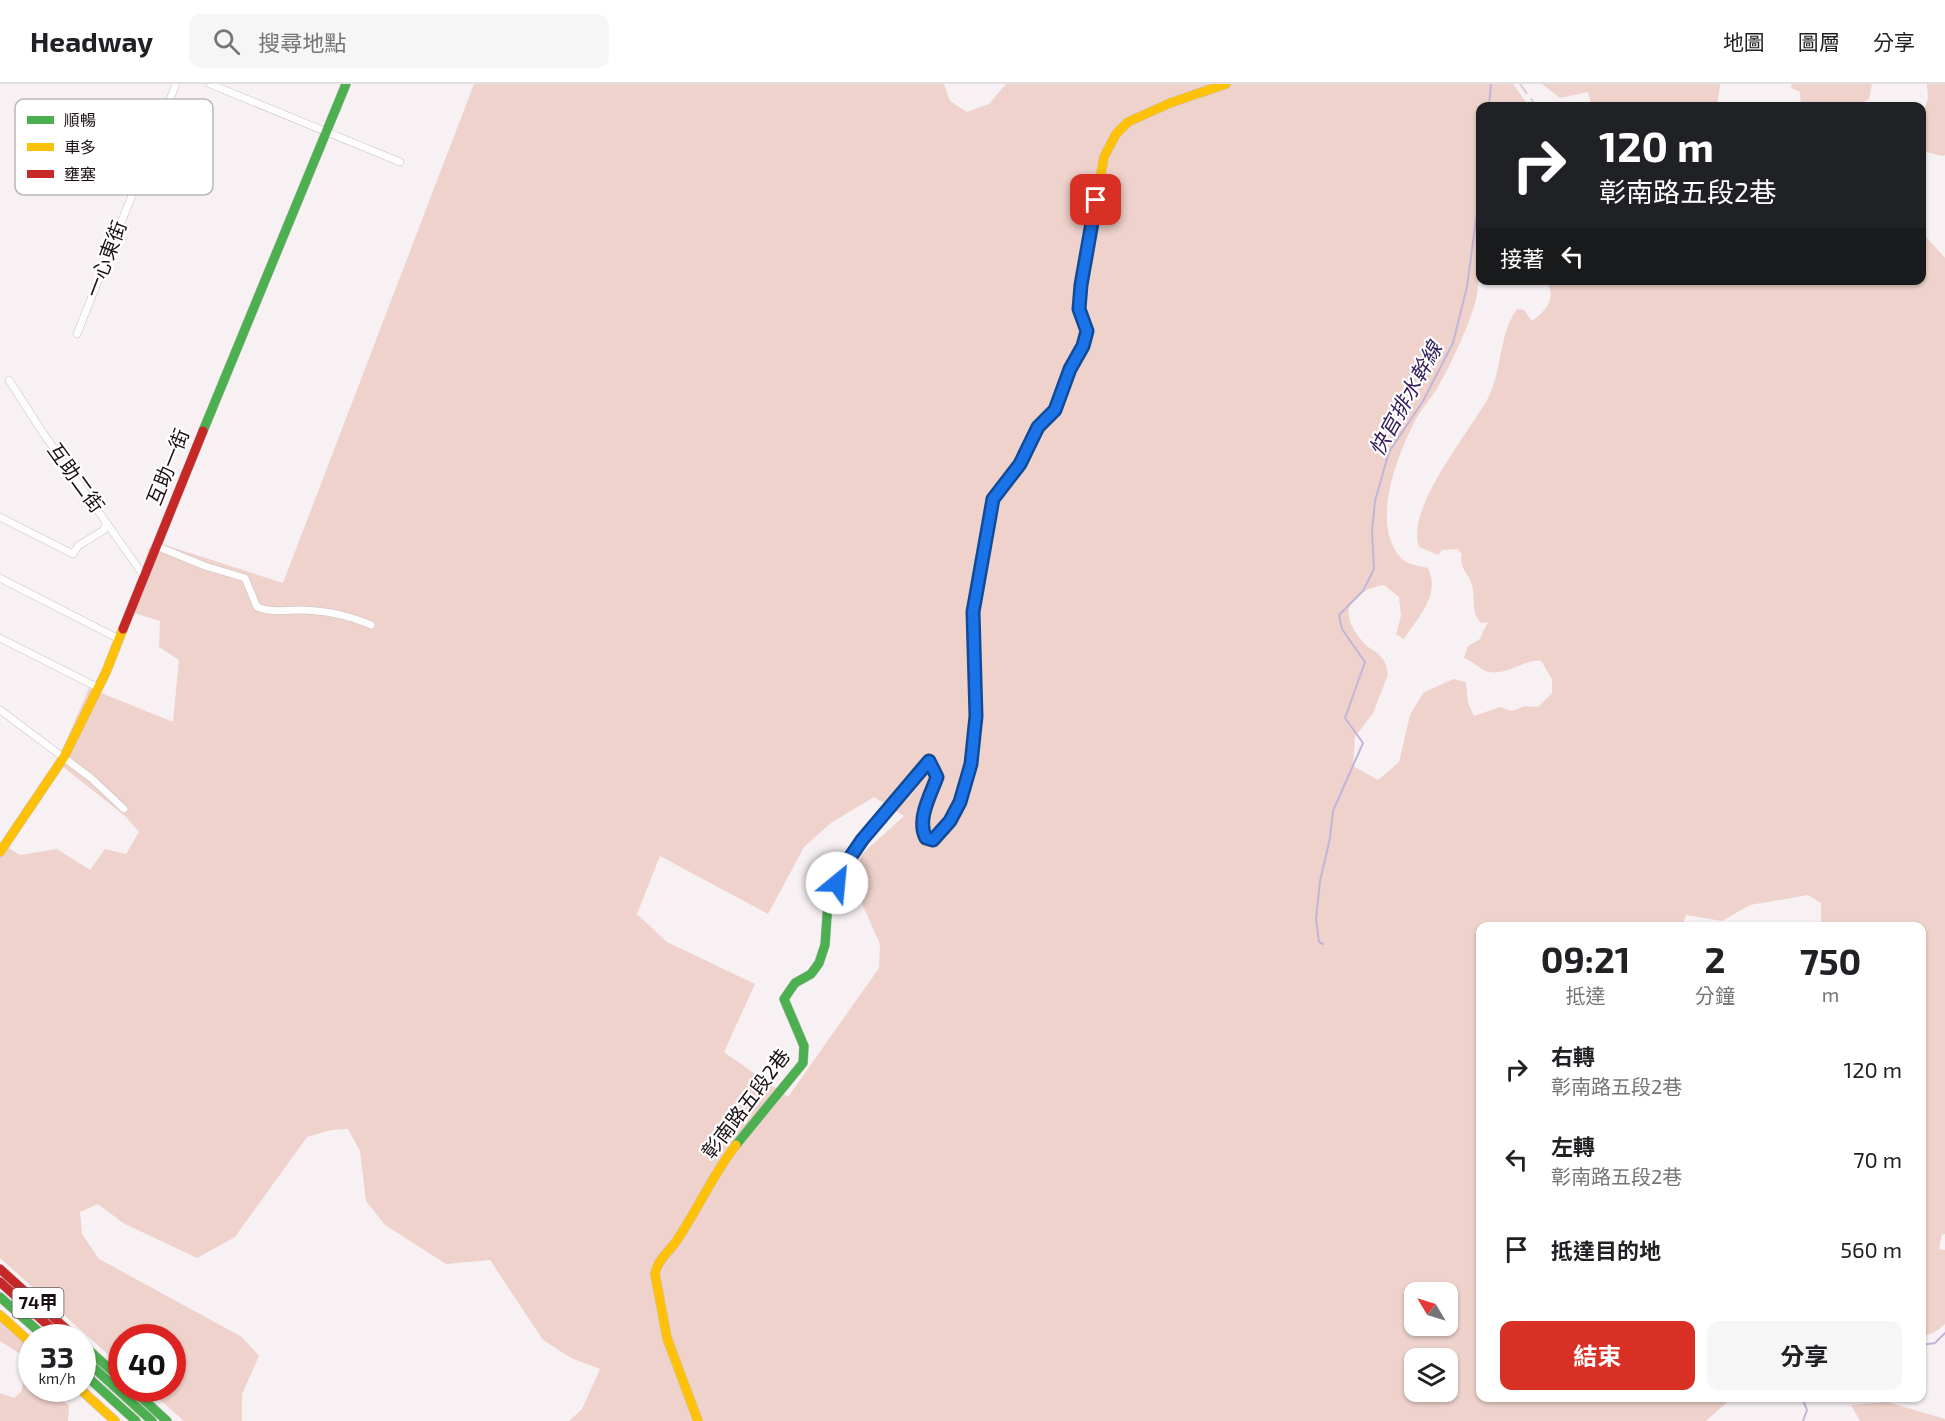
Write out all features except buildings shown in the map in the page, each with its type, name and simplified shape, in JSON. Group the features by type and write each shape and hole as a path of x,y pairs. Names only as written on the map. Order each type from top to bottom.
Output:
{"street":[{"name":"一心東街","path":"170,99 176,84"},
{"path":"210,84 400,162"},
{"name":"互助一街","path":"0,852 64,757 99,688 346,84"},
{"name":"彰南路五段2巷","path":"698,1421 667,1338 655,1274 656,1266 677,1240 724,1160 768,1103 803,1063 807,1051 788,1014 784,999 795,983 811,974 819,963 825,945 828,902 845,865 929,761 937,777 923,819 922,831 926,838 933,840 940,835 960,802 971,764 976,716 973,612 993,499 1020,464 1038,427 1055,410 1070,369 1083,346 1087,331 1079,309 1081,285 1104,157 1116,134 1128,122 1170,103 1226,84"},
{"name":"一心東街","path":"77,334 132,195"},
{"name":"互助二街","path":"9,380 144,576"},
{"path":"0,517 73,554 78,546 104,530 106,523"},
{"path":"156,546 205,566 244,578 257,607 270,612 299,610 348,615 371,625"},
{"path":"0,578 119,639"},
{"path":"0,638 99,688"},
{"path":"0,710 64,757 124,809"},
{"name":"74甲","path":"0,1269 61,1324"},
{"name":"74甲","path":"0,1282 46,1324"},
{"name":"74甲","path":"0,1297 30,1324"},
{"name":"74甲","path":"0,1315 18,1331"},
{"path":"96,1357 108,1367"},
{"path":"96,1370 152,1421"},
{"path":"96,1385 136,1421"},
{"path":"94,1402 115,1421"},
{"path":"146,1402 166,1421"}],"shaded area":[{"path":"474,84 944,84 950,101 967,112 989,104 1006,84 1513,84 1526,102 1476,102 1478,285 1475,303 1448,368 1418,415 1406,439 1389,492 1388,529 1393,545 1405,561 1428,568 1432,587 1430,597 1404,639 1396,634 1401,616 1399,597 1384,585 1361,593 1350,606 1351,623 1366,645 1382,658 1388,675 1373,713 1355,737 1353,766 1378,780 1399,762 1410,715 1423,693 1453,679 1466,682 1468,703 1474,716 1500,707 1512,711 1525,706 1538,707 1552,693 1552,679 1541,661 1528,662 1503,671 1489,672 1464,658 1468,646 1479,640 1488,622 1481,623 1474,609 1472,585 1461,563 1462,554 1457,549 1442,550 1438,555 1419,547 1417,531 1429,493 1492,389 1503,342 1517,309 1524,310 1532,321 1549,303 1551,292 1548,285 1926,285 1926,237 1945,258 1945,1234 1942,1234 1939,1249 1945,1250 1945,1324 1926,1335 1926,922 1821,922 1821,903 1808,895 1750,905 1722,921 1686,915 1684,922 1476,922 1476,1402 1727,1402 1706,1421 569,1421 582,1409 600,1369 571,1358 543,1340 490,1260 446,1264 385,1225 366,1201 360,1151 348,1129 331,1130 307,1137 235,1237 197,1258 123,1223 98,1204 80,1212 82,1234 99,1259 242,1337 259,1356 242,1394 242,1421 184,1421 163,1402 186,1402 186,1324 108,1324 108,1354 96,1344 96,1324 74,1324 0,1258 0,843 20,855 57,849 90,870 105,849 126,854 139,832 125,816 57,762 89,688 173,722 179,660 159,647 160,621 128,611 149,548 165,545 283,583","holes":["874,797 904,816 862,854 852,881 880,944 879,968 788,1097 724,1052 755,984 667,942 637,914 660,856 768,914 804,847 831,823"]},
{"path":"1542,84 1720,85 1718,102 1591,102 1588,92 1560,98"},
{"path":"1792,84 1872,84 1869,99 1863,102 1801,102 1800,92 1791,88"},
{"path":"1927,84 1945,84 1945,155 1942,156 1926,152"},
{"path":"0,1315 18,1330 18,1353 0,1341"},
{"path":"0,1393 14,1398 18,1395 18,1402 64,1402 69,1405 68,1421 0,1421"},
{"path":"1887,1402 1945,1419 1945,1421 1860,1421 1851,1405"}],"waterway":[{"name":"快官排水幹線","path":"1489,102 1491,84"},
{"name":"快官排水幹線","path":"1323,944 1319,942 1316,919 1320,881 1330,838 1333,811 1363,743 1345,718 1365,662 1342,629 1339,615 1363,591 1374,569 1372,532 1375,501 1389,452 1423,401 1453,343 1467,287 1476,219"},
{"path":"1926,1344 1935,1343 1945,1333"},
{"path":"1803,1421 1807,1410 1804,1402"}],"railway":[{"path":"1520,84 1533,102"}],"traffic: fast":[{"path":"203,431 346,84"},
{"path":"736,1145 803,1063 804,1046 784,999 795,983 811,974 819,963 825,945 828,902 845,865 922,766 929,761 937,777 924,815 924,830 926,838 933,840 939,833"},
{"path":"0,1297 30,1324"},
{"path":"96,1357 108,1367"},
{"path":"96,1370 152,1421"},
{"path":"96,1385 136,1421"},
{"path":"146,1402 167,1421"}],"traffic: slow":[{"path":"989,522 993,499 1020,464 1038,427 1055,410 1087,331 1079,309 1081,284 1104,157 1116,134 1128,122 1170,103 1226,84"},
{"path":"0,852 64,757 106,672 123,629"},
{"path":"698,1421 667,1338 655,1274 661,1260 677,1240 736,1145"},
{"path":"0,1315 18,1331"},
{"path":"94,1402 115,1421"}],"traffic: jam":[{"path":"123,629 203,431"},
{"path":"939,833 956,809 967,783 973,756 975,727 973,612 989,522"},
{"path":"0,1269 61,1324"},
{"path":"0,1282 46,1324"}],"route":[{"path":"837,883 845,865 862,840 883,818 922,766 929,761 935,768 937,777 923,819 922,831 926,838 933,840 940,835 960,802 971,764 976,716 973,612 993,499 1020,464 1038,427 1055,410 1070,369 1083,346 1087,331 1079,309 1081,285 1096,200"}]}
